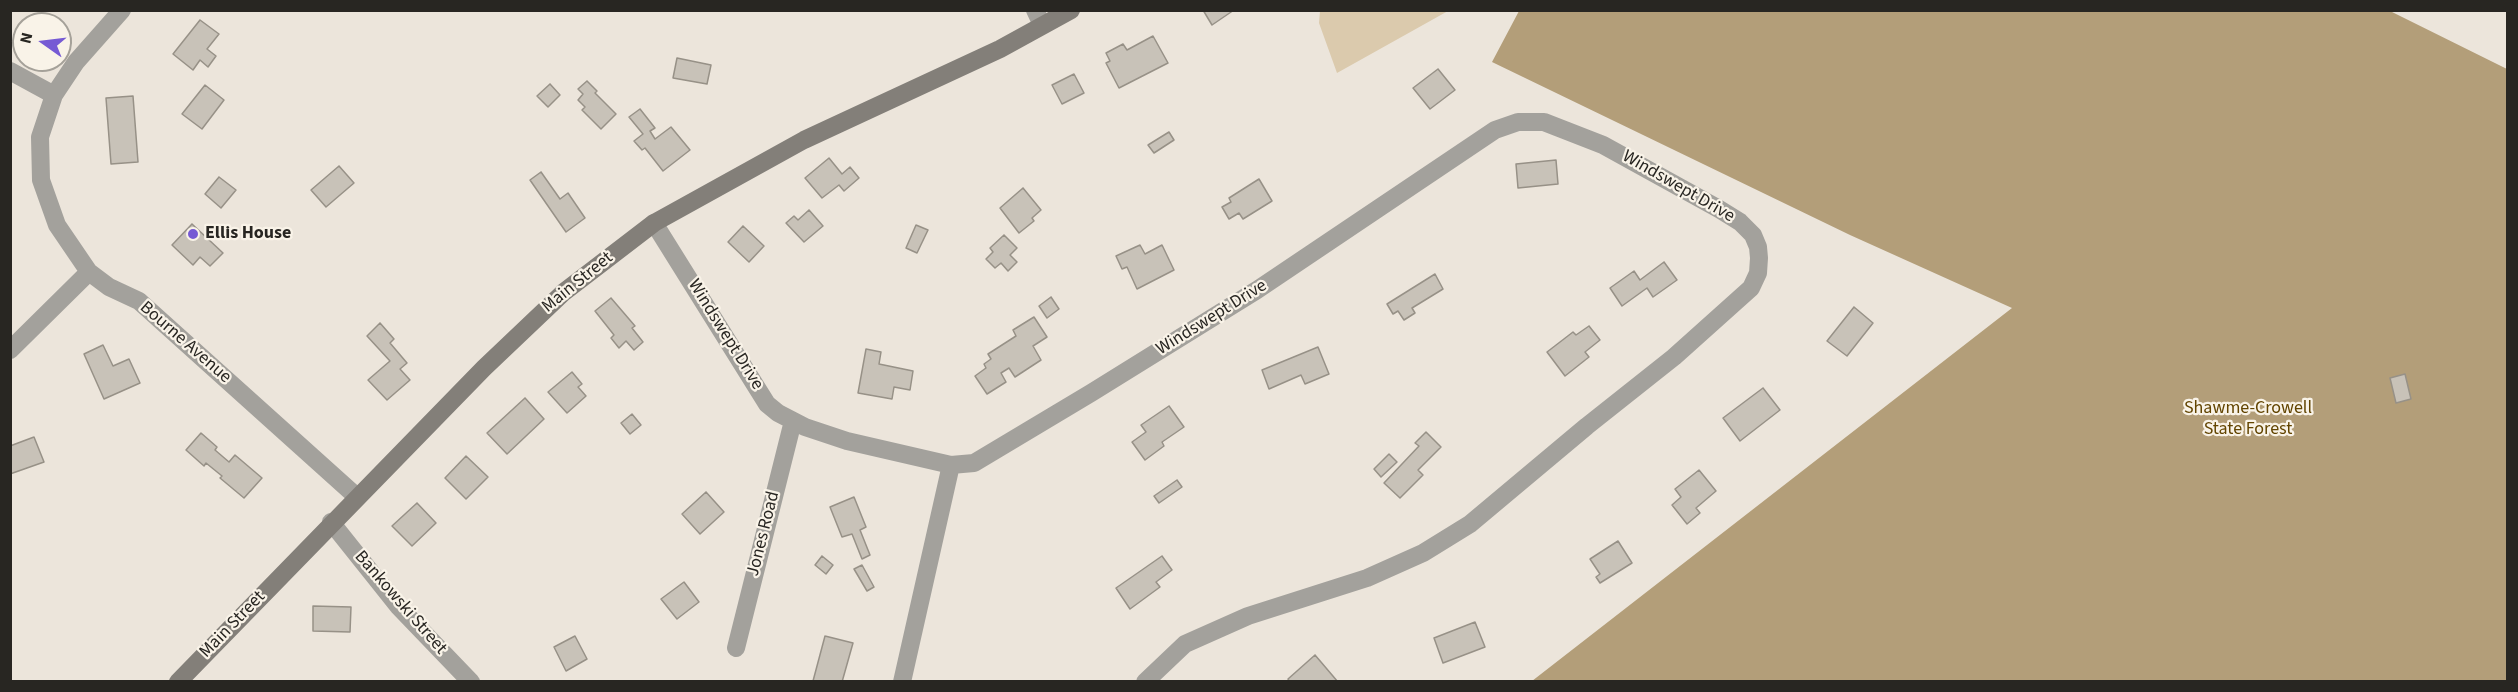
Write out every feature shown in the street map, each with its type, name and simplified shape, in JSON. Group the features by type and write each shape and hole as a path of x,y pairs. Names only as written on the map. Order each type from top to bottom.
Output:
{"main road":[{"name":"Main Street","path":"178,681 484,368 564,292 654,223 804,140 1000,49 1039,18 1071,10"}],"street":[{"path":"10,350 89,272 57,225 41,180 40,136 54,95 76,62 122,10"},
{"path":"10,71 54,95"},
{"name":"Windswept Drive","path":"654,223 767,404 793,421 847,441 951,465 974,463 1091,393 1257,291 1495,130 1518,122 1544,122 1603,145 1719,209 1740,222 1753,235 1758,247 1759,258 1758,273 1750,288 1674,357 1470,524 1423,553 1367,578 1248,616 1185,644 1144,681"},
{"name":"Bourne Avenue","path":"89,272 109,287 139,301 357,497"},
{"name":"Jones Road","path":"736,648 793,421"},
{"path":"902,681 951,465"},
{"name":"Bankowski Street","path":"331,522 398,606 471,681"}],"shaded area":[{"path":"1320,10 1448,11 1337,73 1319,23"}],"green space":[{"name":"Shawme-Crowell State Forest","path":"2388,10 2507,69 2507,681 1532,681 2012,308 1850,235 1492,62 1519,11"}],"building":[{"path":"1203,10 1234,10 1212,25"},
{"path":"200,20 219,34 207,49 216,56 208,67 200,60 193,70 173,54"},
{"path":"1153,36 1168,63 1119,88 1106,63 1110,61 1106,53 1123,44 1127,50"},
{"path":"677,58 711,65 707,84 673,78"},
{"path":"1438,69 1455,90 1430,109 1413,88"},
{"path":"1074,74 1084,93 1062,104 1052,85"},
{"path":"587,81 597,91 595,93 616,114 601,129 582,110 585,107 578,100 583,94 578,89"},
{"path":"550,84 560,95 548,107 537,96"},
{"path":"205,85 224,100 202,129 182,114"},
{"path":"133,96 138,162 111,164 106,98"},
{"path":"640,109 655,128 650,131 655,139 671,127 690,150 663,171 645,148 642,150 634,141 643,134 629,117"},
{"path":"1169,132 1174,140 1154,153 1148,145"},
{"path":"829,158 842,174 850,167 859,178 844,191 839,185 822,198 805,178"},
{"path":"1556,160 1558,184 1518,188 1516,164"},
{"path":"339,166 354,183 326,207 311,190"},
{"path":"541,172 560,199 568,193 585,218 566,232 530,180"},
{"path":"219,177 236,190 221,208 205,194"},
{"path":"1259,179 1272,201 1243,219 1239,213 1229,219 1222,207 1231,202 1229,198"},
{"path":"1023,188 1041,210 1032,218 1034,221 1019,233 1000,208"},
{"path":"809,210 823,226 804,242 786,223 794,216 798,220"},
{"name":"Ellis House","path":"192,224 223,253 210,266 200,257 193,265 172,245"},
{"path":"916,225 928,230 917,253 906,248"},
{"path":"743,226 764,246 749,262 728,242"},
{"path":"1004,235 1017,248 1010,255 1017,262 1008,271 1001,263 995,268 986,259 993,252 990,248"},
{"path":"1140,245 1145,254 1162,245 1174,270 1137,289 1127,267 1122,269 1116,256"},
{"path":"1664,262 1677,280 1653,297 1647,288 1622,306 1610,288 1634,271 1640,280"},
{"path":"1435,274 1443,289 1412,308 1415,313 1404,320 1398,311 1393,314 1387,304"},
{"path":"1051,297 1059,309 1047,318 1039,306"},
{"path":"611,298 635,326 632,328 643,342 634,350 626,341 619,348 611,338 614,335 595,311"},
{"path":"1854,307 1873,323 1847,356 1827,341"},
{"path":"1034,317 1047,337 1033,346 1041,360 1015,377 1009,368 1001,373 1006,382 987,394 975,376 986,368 984,364 991,359 988,354 1016,336 1013,330"},
{"path":"380,323 394,339 390,343 407,363 400,369 410,380 387,400 368,380 390,361 367,336"},
{"path":"1589,326 1600,340 1585,352 1589,357 1565,376 1547,352 1573,332 1576,335"},
{"path":"103,345 113,366 129,359 140,383 104,399 84,354"},
{"path":"1318,347 1329,374 1305,384 1301,375 1269,389 1262,370"},
{"path":"866,349 881,352 879,364 913,371 910,390 894,387 892,399 858,393"},
{"path":"572,372 582,384 578,387 586,396 567,413 548,392"},
{"path":"2405,374 2411,399 2396,403 2390,378"},
{"path":"1763,388 1780,410 1740,441 1723,418"},
{"path":"525,398 544,419 507,454 487,433"},
{"path":"1169,406 1184,427 1162,442 1164,446 1145,460 1132,442 1146,432 1141,425"},
{"path":"632,414 641,425 630,434 621,423"},
{"path":"1426,432 1441,447 1418,470 1423,475 1400,498 1384,483 1419,446 1415,443"},
{"path":"201,433 229,462 235,455 262,478 244,498 220,478 222,476 206,463 204,466 186,450"},
{"path":"34,437 44,462 10,474 10,446"},
{"path":"1389,454 1397,462 1381,477 1374,469"},
{"path":"466,456 488,477 466,499 445,478"},
{"path":"1699,470 1716,491 1696,508 1700,513 1687,524 1672,505 1681,497 1675,489"},
{"path":"1177,480 1182,487 1159,503 1154,496"},
{"path":"706,492 724,512 700,534 682,514"},
{"path":"854,497 866,527 860,530 870,555 862,559 852,534 842,537 830,507"},
{"path":"417,503 436,523 412,546 392,526"},
{"path":"1618,541 1632,563 1600,583 1596,577 1600,574 1590,559"},
{"path":"822,556 833,565 826,574 815,565"},
{"path":"1162,556 1172,570 1156,582 1160,587 1130,609 1116,588"},
{"path":"862,565 874,587 867,591 854,569"},
{"path":"684,582 699,602 677,619 661,599"},
{"path":"313,606 351,607 350,632 313,631"},
{"path":"1475,622 1485,647 1443,663 1434,638"},
{"path":"575,636 587,659 566,671 554,647"},
{"path":"825,636 853,643 842,682 813,681"},
{"path":"1315,655 1338,682 1290,682 1288,679"}],"place":[{"name":"Ellis House","path":"193,234"}]}
